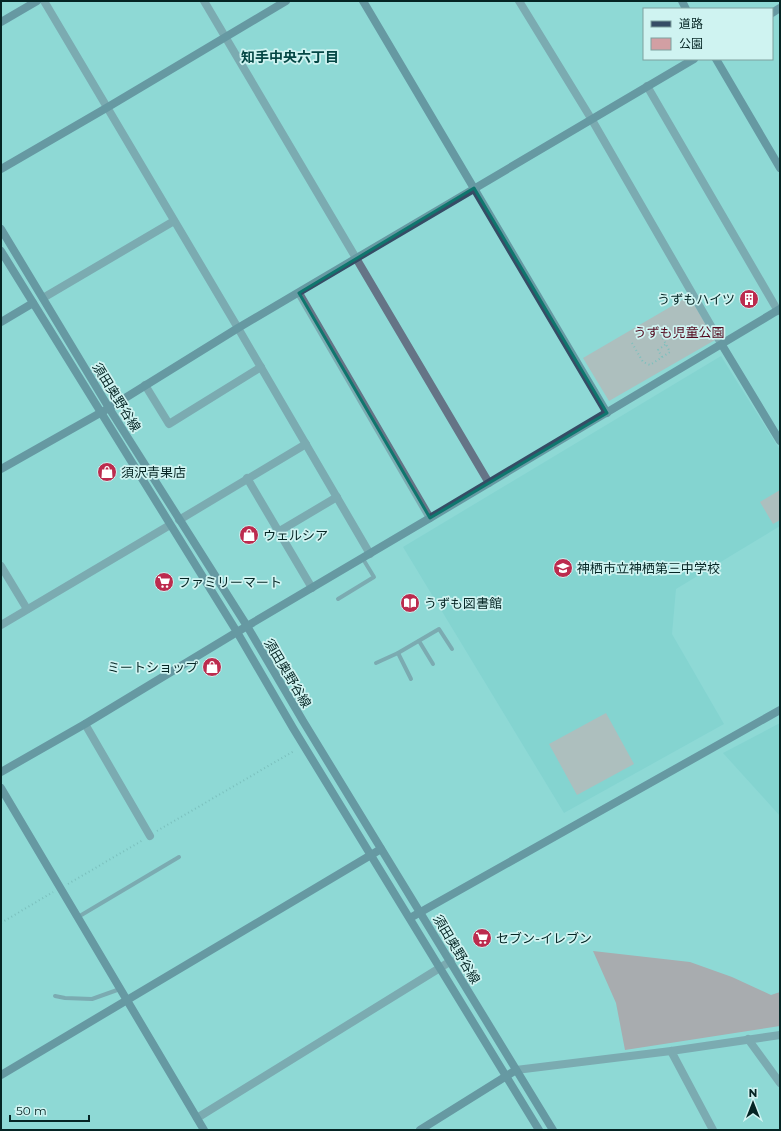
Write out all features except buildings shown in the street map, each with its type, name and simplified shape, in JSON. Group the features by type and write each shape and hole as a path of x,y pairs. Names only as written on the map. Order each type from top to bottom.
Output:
{"street":[{"path":"1,22 37,1"},
{"path":"44,1 337,497 366,556"},
{"path":"204,1 489,483"},
{"path":"1,169 286,1"},
{"path":"363,1 607,413"},
{"path":"519,1 592,120 722,345 780,440"},
{"path":"1,469 109,408 238,328 298,294 474,188 692,60"},
{"path":"717,60 780,168"},
{"path":"1,772 85,724 779,310 647,86"},
{"path":"43,298 174,221"},
{"name":"須田奥野谷線","path":"1,229 109,408 247,626 553,1130"},
{"name":"須田奥野谷線","path":"1,251 237,632 539,1130"},
{"path":"298,294 430,518"},
{"path":"1,322 33,303"},
{"path":"145,385 169,424 261,367"},
{"path":"179,520 306,444"},
{"path":"247,478 312,588"},
{"path":"278,532 337,497"},
{"path":"1,625 170,525"},
{"path":"1,566 27,609"},
{"path":"410,918 780,710"},
{"path":"85,724 150,836"},
{"path":"1,788 204,1130"},
{"path":"1,1075 381,849"},
{"path":"197,1118 451,961"},
{"path":"420,1130 516,1070 671,1051 780,1035"},
{"path":"748,1039 780,1083"},
{"path":"671,1051 713,1130"}],"lane":[{"path":"338,599 374,576 366,556"},
{"path":"376,662 398,653 439,629 452,649"},
{"path":"419,641 432,664"},
{"path":"398,653 411,679"},
{"path":"77,917 178,857"},
{"path":"55,996 65,998 92,998 120,989"}],"path":[{"path":"632,343 643,362 650,364 670,352 660,331"},
{"path":"662,357 658,350 666,344"}],"highlighted area":[{"path":"474,188 607,413 430,518 299,293"}],"shaded area":[{"name":"神栖市立神栖第三中学校","path":"721,356 780,450 780,526 676,589 672,634 724,724 564,813 403,547"},
{"path":"780,723 780,816 723,753"},
{"path":"593,951 690,962 732,977 771,995 780,992 780,1026 625,1050 616,1003"}],"green space":[{"name":"うずも児童公園","path":"689,296 715,340 609,401 583,358"},
{"path":"780,490 780,520 773,524 760,502"},
{"path":"606,713 634,764 577,795 549,744"}],"place":[{"name":"うずもハイツ","path":"749,299"},
{"name":"須沢青果店","path":"107,472"},
{"name":"ウェルシア","path":"249,535"},
{"name":"神栖市立神栖第三中学校","path":"563,568"},
{"name":"ファミリーマート","path":"164,582"},
{"name":"うずも図書館","path":"410,603"},
{"name":"ミートショップ","path":"212,667"},
{"name":"セブン-イレブン","path":"482,938"}],"district":[{"name":"知手中央六丁目","path":"290,57"}]}
